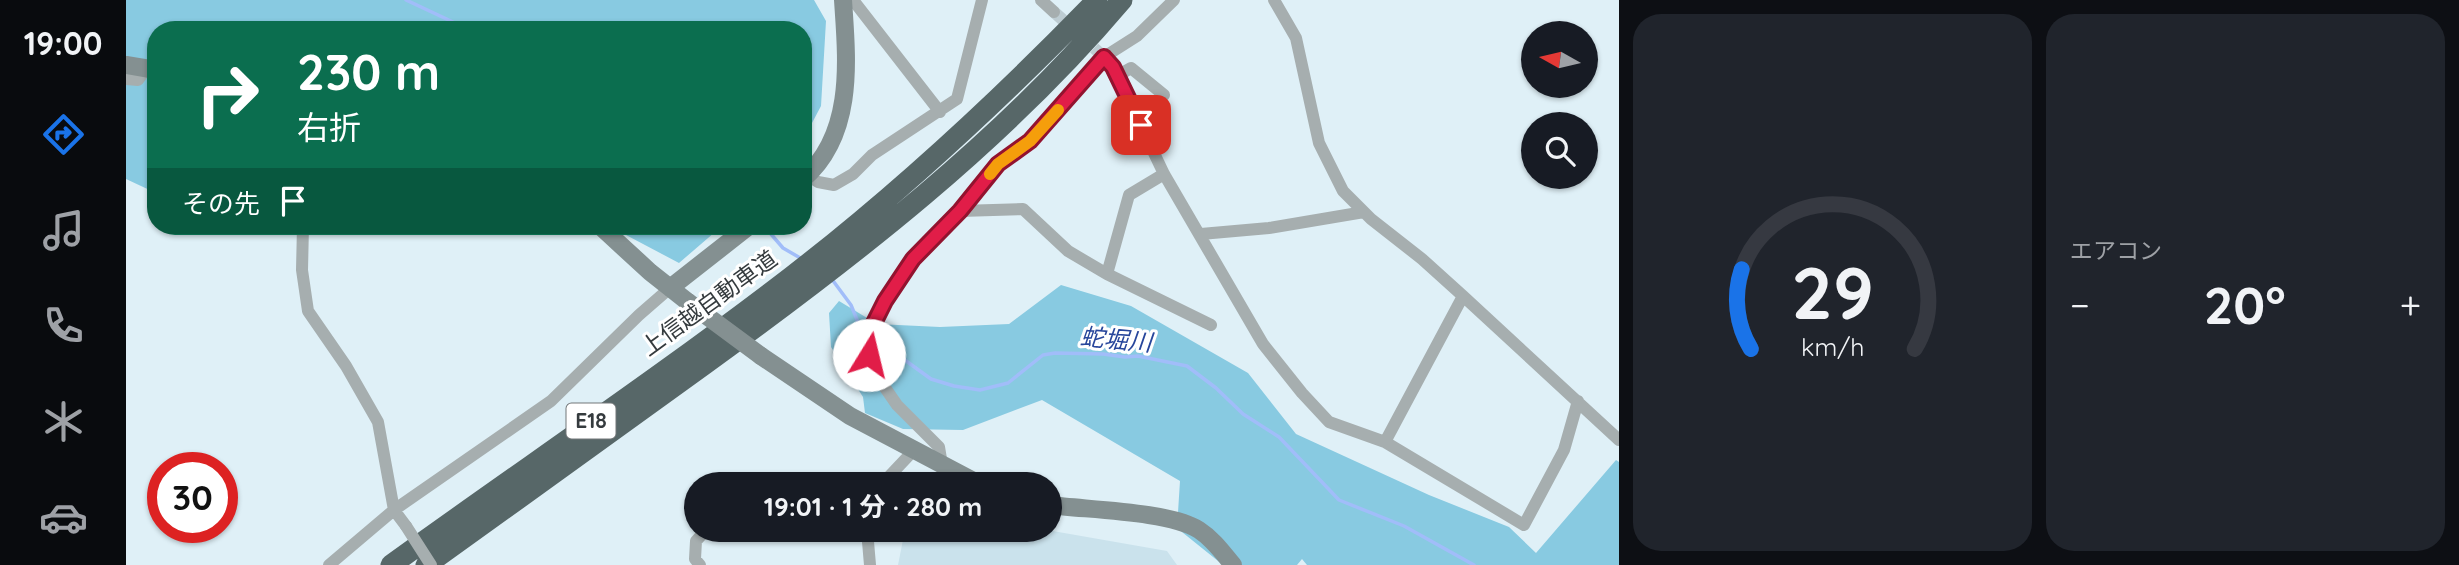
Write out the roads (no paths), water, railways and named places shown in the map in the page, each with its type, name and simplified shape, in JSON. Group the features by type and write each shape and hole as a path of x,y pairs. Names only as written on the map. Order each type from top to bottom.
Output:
{"highway":[{"name":"上信越自動車道","path":"837,254 1032,67 1097,0"},
{"name":"上信越自動車道","path":"428,565 837,254 917,202 1051,76 1122,0"},
{"name":"上信越自動車道","path":"391,565 798,284"}],"main road":[{"path":"812,168 828,148 838,125 844,100 847,66 843,0"},
{"path":"126,65 147,69"},
{"path":"610,235 670,288 761,356 850,416 956,472"},
{"path":"670,288 737,235"},
{"path":"1062,506 1181,522 1200,531 1220,548 1233,565"}],"street":[{"path":"853,0 940,113"},
{"path":"812,180 834,185 853,174 872,155 940,113 957,99 982,0"},
{"path":"942,465 939,447 897,405 879,379 869,355 872,327 885,301 913,259 960,211 998,164 1030,141 1104,57 1137,36 1174,0"},
{"path":"1274,0 1296,38 1319,143 1343,191 1463,296 1619,440"},
{"path":"1104,57 1117,76 1164,174 1263,344 1301,393 1329,422 1385,442 1524,525 1564,450 1578,401"},
{"path":"1117,76 1131,68 1164,95"},
{"path":"126,79 138,80 147,73"},
{"path":"1107,274 1129,195 1164,174"},
{"path":"960,211 1023,209 1068,251 1107,274 1211,326"},
{"path":"1201,234 1269,228 1364,212"},
{"path":"303,235 302,270 308,311 346,366 377,422 394,510 428,565"},
{"path":"329,565 394,510 551,401 670,288"},
{"path":"1385,442 1463,296"},
{"path":"893,472 915,449"},
{"path":"695,542 695,559 700,565"},
{"path":"868,542 870,565"}],"waterway":[{"name":"蛇堀川","path":"406,0 451,21"},
{"name":"蛇堀川","path":"772,235 783,248 802,259"},
{"name":"蛇堀川","path":"831,278 851,305 860,327 867,332"},
{"name":"蛇堀川","path":"873,337 931,379 980,390 1008,383 1043,355 1055,353 1138,356 1187,366 1216,388 1243,414 1279,437 1339,500 1404,526 1474,565"}],"tunnel":[{"path":"1054,12 1104,57"}]}
